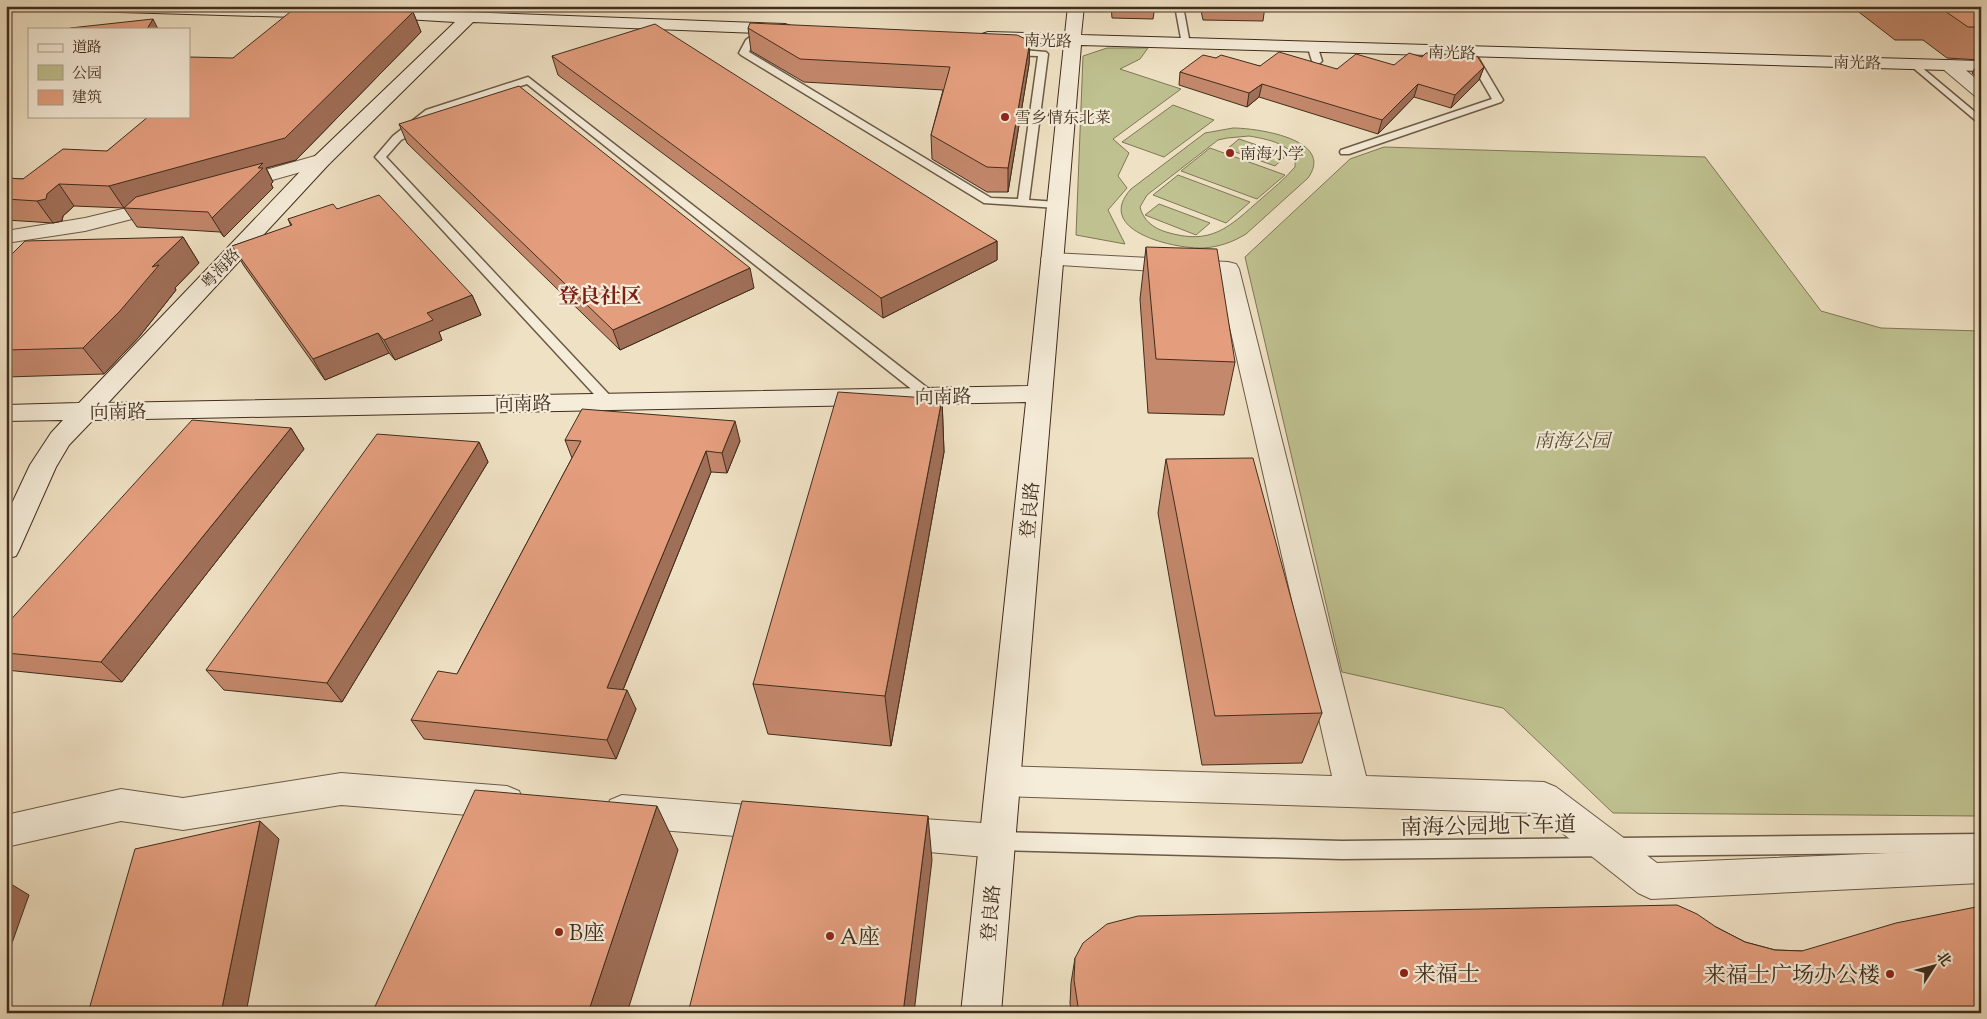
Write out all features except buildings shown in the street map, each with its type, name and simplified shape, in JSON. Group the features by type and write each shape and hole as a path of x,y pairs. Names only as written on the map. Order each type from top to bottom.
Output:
{"street":[{"path":"85,6 343,13"},
{"name":"登良路","path":"981,1013 1076,6"},
{"path":"362,14 470,16 796,30"},
{"name":"粤海路","path":"6,548 43,465 60,439 322,160 470,16"},
{"name":"南光路","path":"974,37 1186,44 1315,54 1470,52 1981,66"},
{"path":"1949,65 1981,92"},
{"path":"218,190 322,160"},
{"path":"6,237 29,235 98,221 181,200"},
{"path":"6,258 29,235"},
{"path":"1052,259 1228,269 1353,791"},
{"name":"向南路","path":"6,413 1040,394"},
{"path":"1003,781 1544,798 1652,880 1981,866"},
{"path":"6,831 121,805 183,814 341,789 540,804"},
{"path":"590,808 808,826"},
{"path":"868,831 997,841"}],"lane":[{"path":"1179,6 1186,44"},
{"path":"779,42 750,40 744,53 988,201 1057,205"},
{"path":"1004,52 1043,54 1023,203"},
{"path":"1344,152 1498,100 1470,52"},
{"path":"1914,64 1981,122"},
{"path":"609,402 380,157 397,138 429,112 528,80 929,396"},
{"path":"524,96 542,90"},
{"path":"397,138 433,126"},
{"name":"南海公园地下车道","path":"997,841 1342,850 1981,843"}],"green space":[{"path":"1107,48 1148,48 1140,59 1120,69 1181,89 1113,139 1129,153 1118,176 1127,188 1108,210 1125,244 1076,235 1083,56"},
{"path":"1173,105 1214,120 1164,157 1122,142"},
{"path":"1233,128 1258,130 1290,138 1303,145 1311,154 1314,165 1308,178 1246,234 1226,244 1203,248 1190,247 1158,241 1142,235 1130,226 1122,216 1122,204 1131,189 1205,133","holes":["1249,136 1272,141 1286,148 1295,159 1295,167 1239,218 1219,231 1196,237 1166,232 1153,226 1146,220 1140,207 1147,195 1218,140"]},
{"path":"1239,139 1287,155 1275,166 1227,149"},
{"name":"南海公园","path":"1384,147 1705,157 1821,311 1881,328 1981,331 1981,821 1975,816 1613,813 1503,708 1342,672 1245,257 1350,159"},
{"path":"1210,148 1285,175 1257,199 1181,171"},
{"path":"1178,175 1250,202 1226,223 1153,195"},
{"path":"1159,204 1210,223 1196,235 1145,215"}],"place":[{"name":"雪乡情东北菜","path":"1005,117"},
{"name":"南海小学","path":"1230,153"},
{"name":"B座","path":"559,932"},
{"name":"A座","path":"830,936"},
{"name":"来福士","path":"1404,973"},
{"name":"来福士广场办公楼","path":"1890,974"}],"district":[{"name":"登良社区","path":"600,296"}]}
